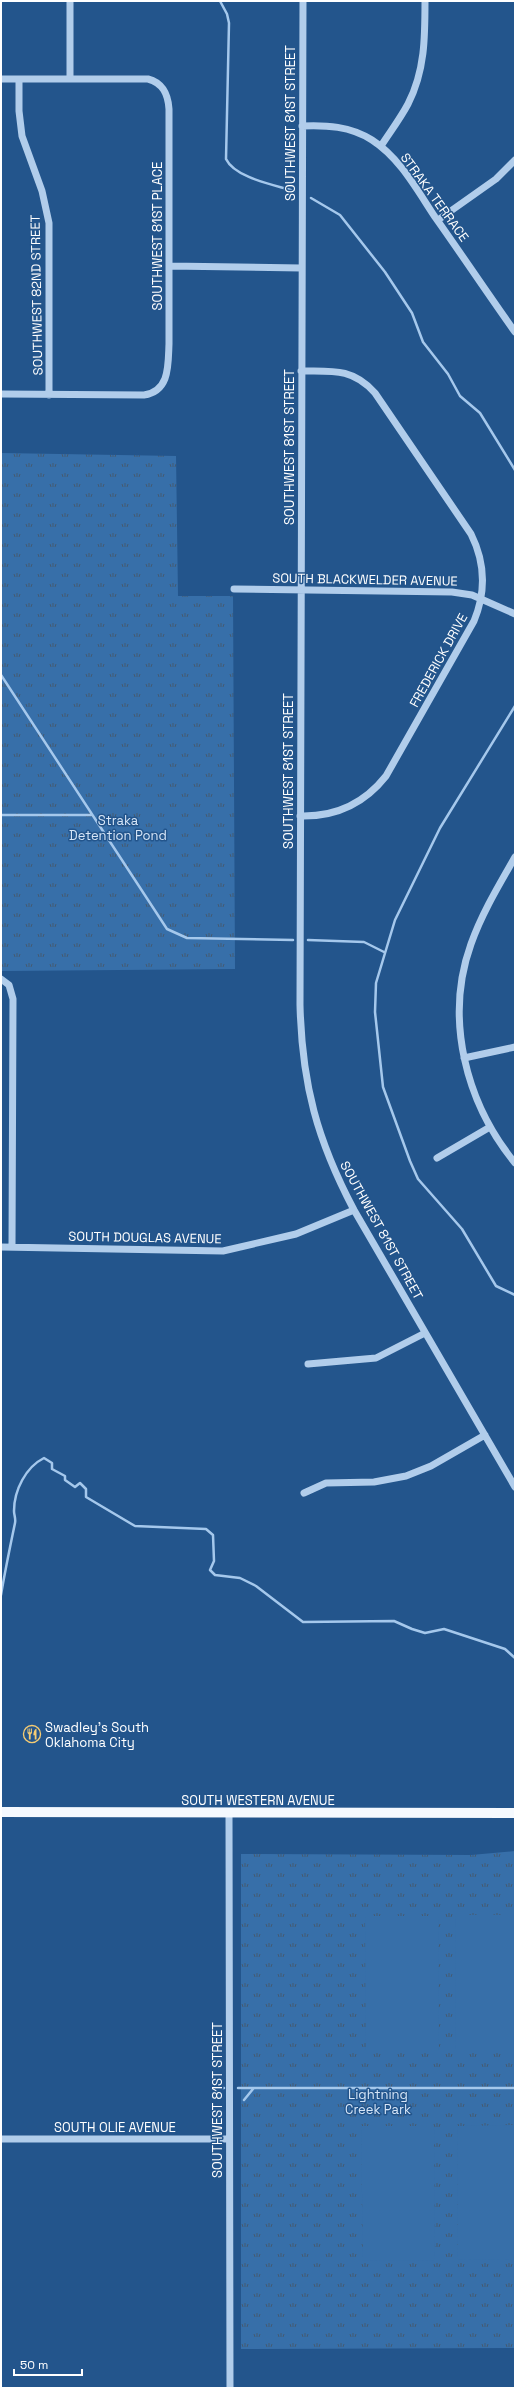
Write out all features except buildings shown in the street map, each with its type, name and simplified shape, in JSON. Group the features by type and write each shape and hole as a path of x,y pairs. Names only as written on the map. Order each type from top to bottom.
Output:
{"main road":[{"name":"SOUTH WESTERN AVENUE","path":"1,1812 515,1813"}],"street":[{"path":"1,79 70,78 70,1"},
{"name":"SOUTHWEST 81ST STREET","path":"303,1 301,268 300,1012 304,1070 320,1135 336,1176 354,1210 515,1488"},
{"path":"381,146 403,113 417,83 424,47 425,1"},
{"name":"SOUTHWEST 82ND STREET","path":"19,78 19,111 22,136 42,191 49,223 49,394"},
{"name":"SOUTHWEST 81ST PLACE","path":"49,394 144,395 160,389 165,379 168,358 169,109 166,94 159,84 140,78 70,78"},
{"name":"STRAKA TERRACE","path":"302,126 328,126 345,128 362,134 381,146 400,166 513,324 515,332"},
{"path":"438,220 496,179 515,160"},
{"path":"169,266 301,268"},
{"name":"FREDERICK DRIVE","path":"300,816 318,816 343,810 363,800 378,786 397,757 468,632 478,612 483,578 482,564 471,534 375,393 362,380 350,374 339,372 301,371"},
{"path":"1,394 49,394"},
{"name":"SOUTH BLACKWELDER AVENUE","path":"234,589 442,591 462,593 481,599 515,614"},
{"path":"515,857 485,910 467,956 459,1012 464,1058 473,1093 490,1127 515,1163"},
{"path":"4,981 11,989 13,999 12,1248"},
{"path":"464,1058 515,1047"},
{"path":"437,1158 490,1127"},
{"name":"SOUTH DOUGLAS AVENUE","path":"1,1247 223,1251 296,1234 354,1210"},
{"path":"308,1364 376,1358 425,1333"},
{"path":"304,1493 326,1483 374,1482 406,1476 431,1466 485,1435"},
{"name":"SOUTHWEST 81ST STREET","path":"229,1812 230,2388"},
{"name":"SOUTH OLIE AVENUE","path":"1,2139 229,2139"}],"green space":[{"name":"Straka Detention Pond","path":"1,453 176,456 178,596 233,596 235,969 1,971"},
{"name":"Lightning Creek Park","path":"515,1851 515,2348 241,2349 241,1854 471,1855"},
{"path":"455,1915 515,1915 515,2049 456,2049"},
{"path":"365,1916 438,1916 439,2050 366,2050"},
{"path":"515,2125 515,2259 458,2260 457,2126"},
{"path":"361,2126 434,2126 435,2260 363,2261"}],"waterway":[{"path":"220,1 227,14 229,23 226,159 231,166 246,176 294,191"},
{"path":"311,198 340,215 385,272 412,313 423,342 448,374 460,396 480,413 515,470"},
{"path":"1,675 167,929 187,938 293,940"},
{"path":"515,706 440,828 395,920 376,983 375,1012 383,1087 418,1179 462,1229 496,1286 515,1295"},
{"path":"1,815 92,815"},
{"path":"308,940 364,942 384,952"},
{"path":"1,1595 15,1522 14,1511 16,1495 22,1480 27,1473 44,1458 52,1463 52,1469 65,1476 65,1480 75,1487 80,1483 86,1489 86,1497 135,1526 206,1529 213,1535 214,1561 210,1570 215,1575 240,1578 256,1586 303,1622 394,1621 425,1633 444,1629 505,1649 515,1658"},
{"path":"238,2088 515,2088"},
{"path":"244,2100 253,2089"}],"place":[{"name":"Swadley’s South Oklahoma City","path":"32,1734"}]}
